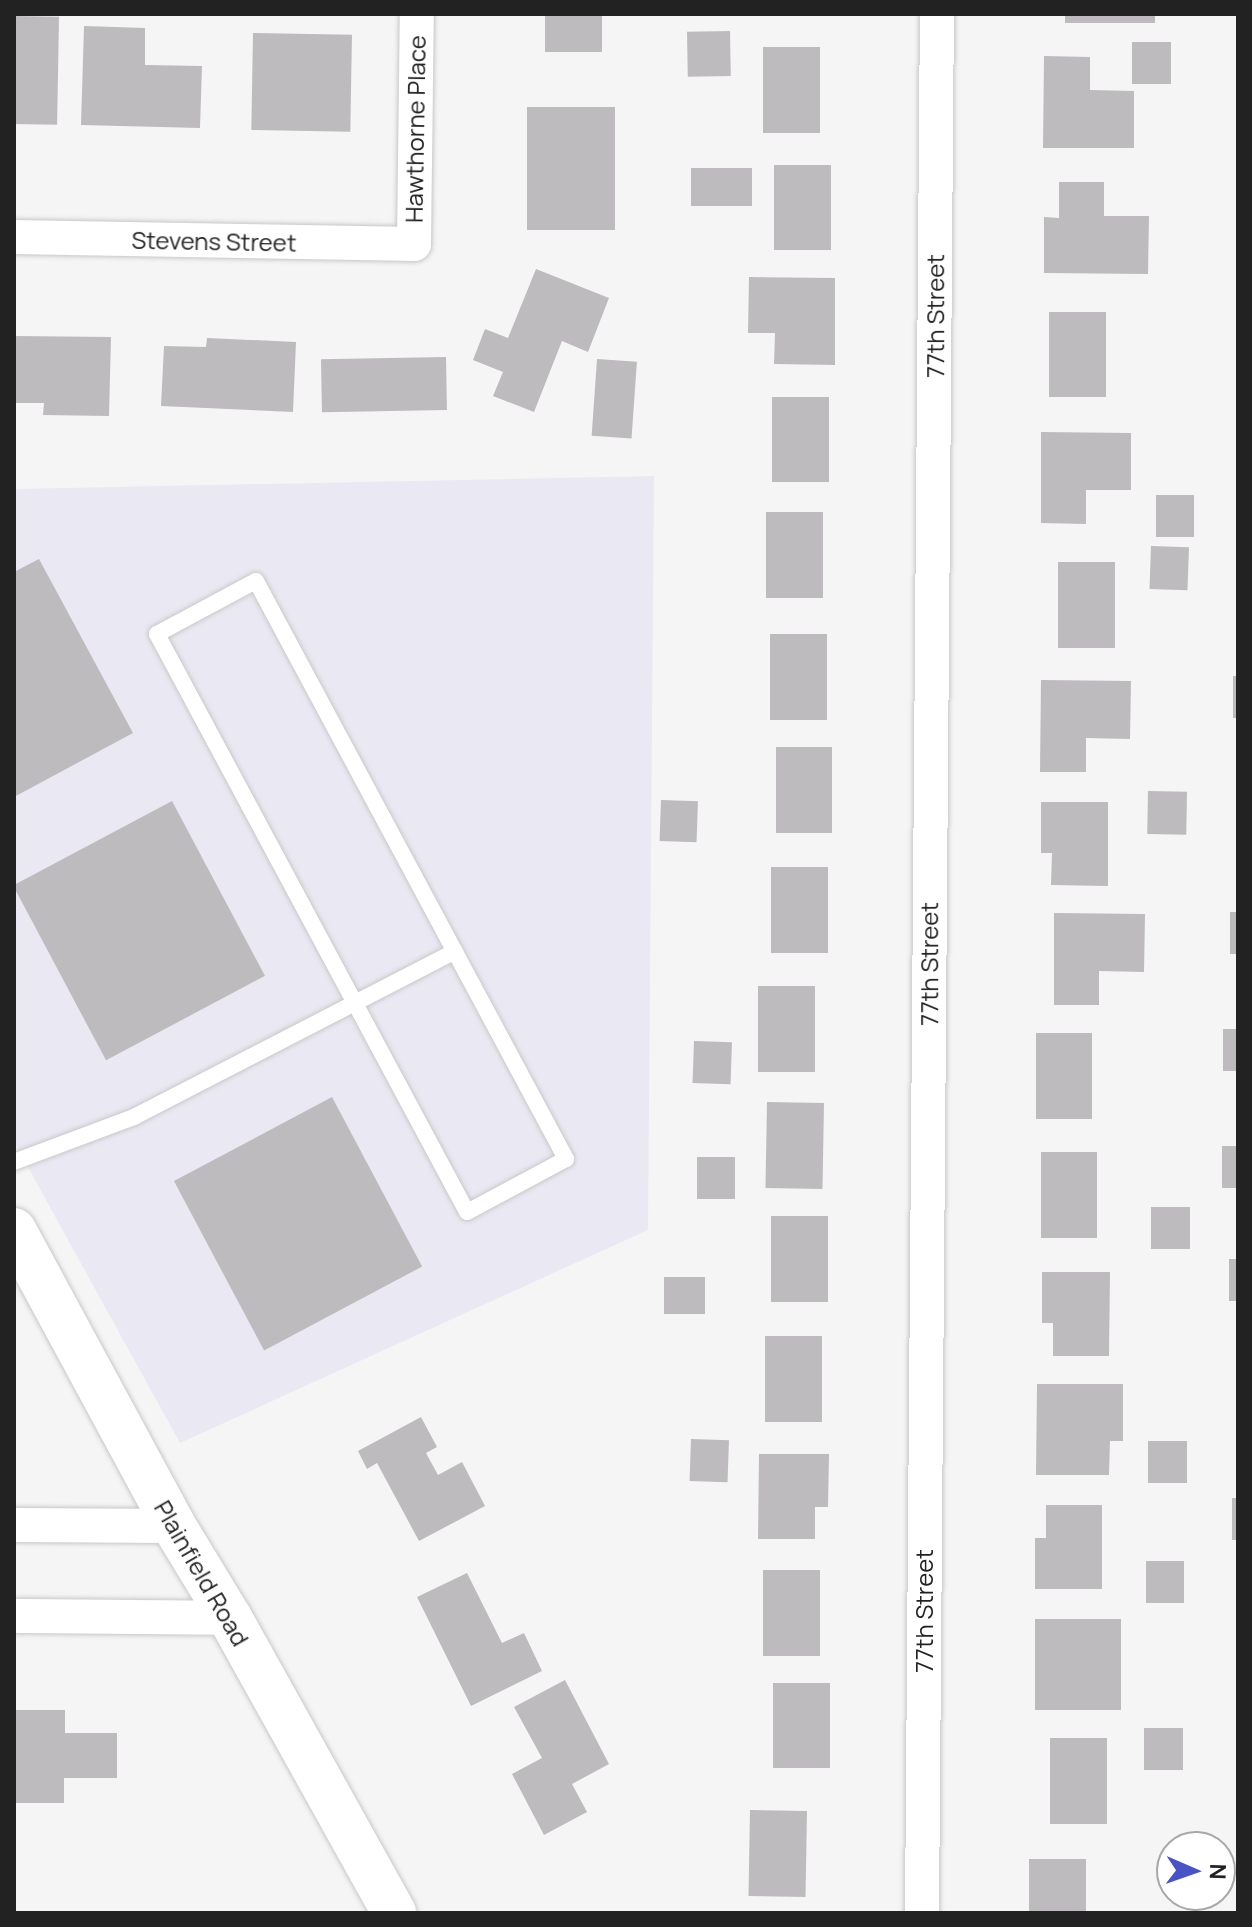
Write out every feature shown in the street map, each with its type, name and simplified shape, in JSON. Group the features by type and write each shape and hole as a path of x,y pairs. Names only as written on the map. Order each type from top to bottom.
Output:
{"main road":[{"name":"Plainfield Road","path":"14,1230 174,1526 230,1618 394,1913"}],"street":[{"name":"Hawthorne Place","path":"414,244 417,14"},
{"name":"77th Street","path":"922,1913 937,14"},
{"name":"Stevens Street","path":"14,237 414,244"},
{"path":"14,1525 174,1526"},
{"path":"14,1616 230,1618"}],"lane":[{"path":"256,581 566,1159 467,1212 355,1004 157,634 256,581"},
{"path":"14,1162 134,1117 455,951"}],"shaded area":[{"path":"654,476 648,1230 180,1443 14,1142 14,489"}],"building":[{"path":"545,14 602,14 602,52 545,52"},
{"path":"1065,14 1155,14 1155,23 1065,23"},
{"path":"14,16 59,17 57,125 14,124"},
{"path":"84,26 145,28 145,65 202,66 200,128 81,125"},
{"path":"730,31 731,76 688,77 687,32"},
{"path":"253,33 352,35 350,132 251,130"},
{"path":"1132,42 1171,42 1171,84 1132,84"},
{"path":"763,47 820,47 820,133 763,133"},
{"path":"1044,56 1090,57 1090,90 1134,91 1134,148 1043,148"},
{"path":"527,107 615,107 615,230 527,230"},
{"path":"774,165 831,165 831,250 774,250"},
{"path":"691,168 752,168 752,206 691,206"},
{"path":"1059,182 1104,182 1104,216 1149,216 1148,274 1044,273 1044,217 1059,218"},
{"path":"536,269 609,298 588,352 562,341 534,412 493,396 503,372 473,360 485,329 508,338"},
{"path":"749,277 835,278 835,365 774,364 775,333 748,333"},
{"path":"1049,312 1106,312 1106,397 1049,397"},
{"path":"14,336 111,337 109,416 43,415 44,403 14,403"},
{"path":"207,338 296,342 293,412 161,406 164,346 206,347"},
{"path":"446,357 447,410 322,412 321,359"},
{"path":"597,359 637,362 632,439 592,436"},
{"path":"772,397 829,397 829,482 772,482"},
{"path":"1041,432 1131,433 1131,490 1086,490 1086,524 1041,523"},
{"path":"1156,495 1194,495 1194,537 1156,537"},
{"path":"766,512 823,512 823,598 766,598"},
{"path":"1151,546 1189,547 1187,590 1149,589"},
{"path":"39,559 133,733 14,797 14,572"},
{"path":"1058,562 1115,562 1115,648 1058,648"},
{"path":"770,634 827,634 827,720 770,720"},
{"path":"1233,676 1238,676 1238,718 1233,718"},
{"path":"1041,680 1131,681 1130,739 1086,738 1086,772 1040,772"},
{"path":"776,747 832,747 832,833 776,833"},
{"path":"1148,791 1187,792 1186,835 1147,834"},
{"path":"661,800 698,801 697,842 660,841"},
{"path":"172,801 265,976 106,1060 14,885"},
{"path":"1041,802 1108,802 1108,886 1051,885 1052,853 1041,853"},
{"path":"771,867 828,867 828,953 771,953"},
{"path":"1230,912 1238,912 1238,954 1230,954"},
{"path":"1054,913 1145,914 1144,972 1099,971 1099,1005 1054,1005"},
{"path":"758,986 815,986 815,1072 758,1072"},
{"path":"1223,1029 1238,1029 1238,1071 1223,1071"},
{"path":"1036,1033 1092,1033 1092,1119 1036,1119"},
{"path":"694,1041 732,1042 731,1084 693,1083"},
{"path":"332,1097 422,1267 264,1351 174,1181"},
{"path":"767,1102 824,1103 822,1189 765,1188"},
{"path":"1222,1146 1238,1146 1238,1188 1222,1188"},
{"path":"1041,1152 1097,1152 1097,1238 1041,1238"},
{"path":"697,1157 735,1157 735,1199 697,1199"},
{"path":"1151,1207 1190,1207 1190,1249 1151,1249"},
{"path":"771,1216 828,1216 828,1302 771,1302"},
{"path":"1229,1259 1238,1259 1238,1301 1229,1301"},
{"path":"1042,1272 1110,1272 1109,1356 1053,1356 1053,1323 1042,1323"},
{"path":"664,1277 705,1277 705,1314 664,1314"},
{"path":"765,1336 822,1336 822,1422 765,1422"},
{"path":"1037,1384 1123,1384 1123,1441 1110,1441 1109,1475 1036,1475"},
{"path":"421,1417 437,1447 426,1453 438,1475 462,1462 485,1506 419,1541 377,1463 367,1469 358,1451"},
{"path":"691,1439 729,1440 728,1482 690,1481"},
{"path":"1148,1441 1187,1441 1187,1483 1148,1483"},
{"path":"759,1454 829,1454 828,1507 815,1507 815,1539 758,1539"},
{"path":"1232,1498 1238,1498 1238,1540 1232,1540"},
{"path":"1046,1505 1102,1505 1102,1589 1035,1589 1035,1538 1046,1538"},
{"path":"1146,1561 1184,1561 1184,1603 1146,1603"},
{"path":"763,1570 820,1570 820,1656 763,1656"},
{"path":"467,1573 502,1643 524,1633 542,1671 471,1706 417,1597"},
{"path":"1035,1619 1121,1619 1121,1710 1035,1710"},
{"path":"565,1680 609,1764 572,1784 587,1812 544,1835 512,1774 542,1758 514,1707"},
{"path":"773,1683 830,1683 830,1768 773,1768"},
{"path":"14,1710 65,1710 65,1733 117,1733 117,1778 64,1778 64,1803 14,1803"},
{"path":"1144,1728 1183,1728 1183,1770 1144,1770"},
{"path":"1050,1738 1107,1738 1107,1824 1050,1824"},
{"path":"750,1810 807,1811 805,1897 748,1896"},
{"path":"1029,1859 1086,1859 1086,1913 1029,1913"}]}
